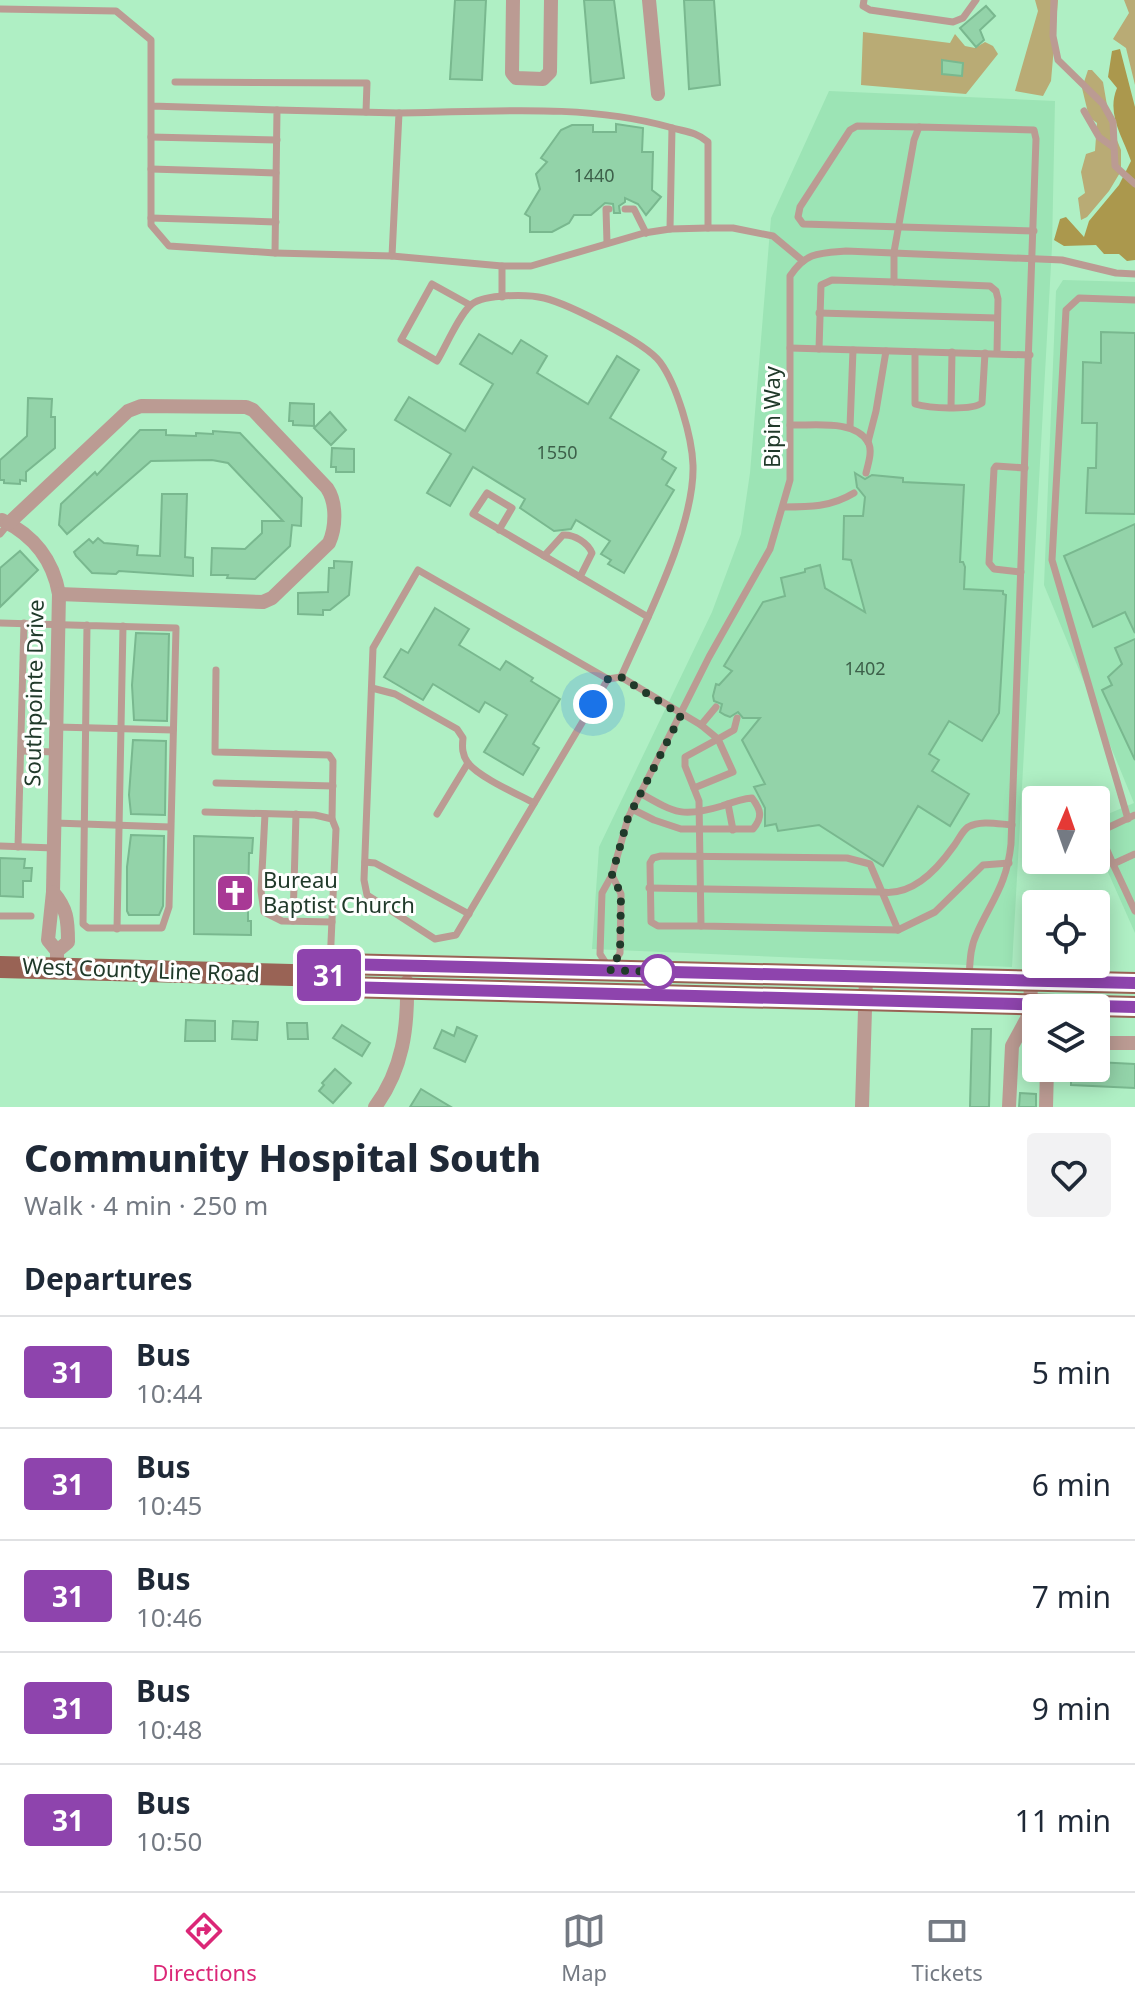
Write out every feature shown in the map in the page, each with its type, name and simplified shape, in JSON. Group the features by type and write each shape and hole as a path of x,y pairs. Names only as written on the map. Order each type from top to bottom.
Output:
{"main road":[{"name":"West County Line Road","path":"0,967 57,959 329,976 343,987 865,1000 1022,1012"},
{"name":"West County Line Road","path":"329,976 340,964 1135,983"},
{"name":"West County Line Road","path":"1110,1008 1135,1007"}],"street":[{"path":"513,0 512,73 516,78 543,79 550,72 551,0"},
{"path":"649,0 658,94"},
{"path":"3,525 132,408 141,406 246,407 258,413 330,491 334,505 331,540 272,598 263,602 59,594"},
{"name":"Southpointe Drive","path":"3,525 24,533 40,550 51,568 59,594 53,892 48,940 57,959"},
{"path":"375,1107 399,1062 406,1027 406,966"},
{"path":"610,970 610,994"},
{"path":"862,1107 866,977"},
{"path":"1031,981 1031,994"},
{"path":"1009,1107 1012,1046 1022,1030"},
{"path":"1110,1043 1135,1043"},
{"path":"1046,1107 1047,1082"}],"lane":[{"path":"864,0 863,6 870,10 953,22 963,18 976,0"},
{"path":"1054,0 1053,36 1058,60 1103,104 1113,122 1115,166 1135,184"},
{"path":"0,9 116,11 151,40 151,225 169,246 531,266 646,233 670,229 733,228 773,236 803,261 814,253 894,252 1062,260 1116,273 1135,274"},
{"path":"175,82 367,83 366,112"},
{"path":"151,106 399,113 582,113 647,120 696,132 708,142 708,228"},
{"path":"275,253 277,110"},
{"path":"1084,111 1099,137 1113,147"},
{"path":"392,256 399,113"},
{"path":"969,980 976,935 1001,888 1009,863 1012,825 1034,231 1034,130 857,126 850,130 800,207 798,217 803,224 1034,231"},
{"path":"894,282 894,252 919,127"},
{"path":"670,229 672,128"},
{"path":"151,137 277,140"},
{"path":"151,169 276,173"},
{"path":"607,243 606,209 609,209"},
{"path":"625,209 634,209 646,233"},
{"path":"151,218 276,222"},
{"name":"Bipin Way","path":"612,875 621,894 620,953 610,970 600,954 602,893 612,875 622,835 632,809 709,657 770,549 783,507 790,480 790,276 803,261"},
{"path":"502,266 502,297"},
{"path":"819,349 819,291 826,281 894,282 990,286 996,291 998,299 997,353"},
{"path":"470,305 432,284 401,340 437,361 470,305 481,299 502,297 524,295 544,298 633,340 659,361 681,407 693,463 692,496 684,527 621,677"},
{"path":"1135,300 1079,298 1066,310 1052,560 1131,817 1103,830 1102,839 1135,911"},
{"path":"819,313 997,318"},
{"path":"790,348 1030,355"},
{"path":"850,427 853,350"},
{"path":"866,473 870,454 868,442 886,351"},
{"path":"915,352 915,404 951,407 977,407 982,403 985,353"},
{"path":"951,407 952,352"},
{"path":"790,425 850,427 868,442"},
{"path":"1021,572 994,569 989,563 994,469 996,466 1025,468"},
{"path":"499,530 512,508 487,493 473,514 499,530 648,617"},
{"path":"783,507 819,507 840,502 854,493"},
{"path":"544,556 563,535 572,536 587,545 592,553 580,577"},
{"path":"608,679 456,935 435,939 367,895 365,862 373,648 418,570 608,679 621,677 701,725 718,739 733,772 694,788"},
{"path":"0,623 24,623 123,626 176,628 166,921 162,928 88,928 83,924 87,625"},
{"path":"18,847 24,623"},
{"path":"117,929 123,626"},
{"path":"216,670 215,752 218,755 329,755 333,761 332,819 336,829 329,976"},
{"path":"372,688 395,694 457,729 463,738 462,750 468,763 499,785 534,803"},
{"path":"701,725 716,707"},
{"path":"701,926 699,801 685,766 685,757 734,730 737,718"},
{"path":"57,727 173,730"},
{"path":"21,751 56,752"},
{"path":"437,814 468,763"},
{"path":"216,783 333,786"},
{"path":"632,809 681,829 753,829 760,821 760,809 752,798 684,814 667,809 640,793"},
{"path":"728,804 733,830"},
{"path":"205,812 296,814 332,819"},
{"path":"265,814 261,891 264,912 282,921 332,922"},
{"path":"293,921 296,814"},
{"path":"55,823 170,827"},
{"path":"649,888 898,894 926,879 944,860 965,828 980,823 1012,825"},
{"path":"0,846 54,848"},
{"path":"1113,864 1135,854"},
{"path":"898,930 870,864 847,858 701,856 653,858 650,863 651,922 658,926 898,930 935,912 983,865 1009,863"},
{"path":"365,862 375,863 469,914"},
{"path":"0,916 31,916"}],"shaded area":[{"path":"1035,0 1058,0 1051,81 1043,96 1015,91 1038,11"},
{"path":"1124,0 1135,0 1135,85 1126,48 1113,39 1129,13"},
{"path":"863,32 950,43 955,34 965,46 975,48 985,42 993,46 998,54 966,94 861,85"},
{"path":"1120,49 1135,107 1135,260 1127,261 1119,254 1104,254 1096,245 1064,246 1054,240 1060,219 1066,217 1084,237 1089,221 1119,185 1131,161 1114,116 1117,88 1108,77 1112,51"},
{"path":"1088,70 1092,70 1103,82 1110,123 1121,150 1121,171 1109,191 1081,220 1078,198 1085,193 1081,172 1086,154 1095,151 1097,123 1089,117 1082,88"},
{"path":"829,91 1055,101 1052,247 1012,967 592,949 599,847 712,612 741,534 750,473 771,218"},
{"path":"1063,280 1135,282 1135,933 1109,874 1110,813 1134,803 1044,585 1056,291"}],"building":[{"path":"455,0 486,0 482,80 450,79"},
{"path":"584,0 614,0 624,78 591,83"},
{"path":"684,0 714,0 720,85 689,89"},
{"path":"986,6 995,16 980,30 984,40 976,47 960,28"},
{"path":"942,60 963,63 962,76 942,74"},
{"path":"616,124 643,128 642,152 653,152 652,190 661,197 646,215 638,204 625,198 619,206 620,213 614,213 613,204 605,203 591,215 574,215 569,223 552,232 530,232 530,217 525,214 540,189 536,174 547,162 541,158 561,130 572,125 593,125 593,132 616,132"},
{"path":"1101,332 1135,333 1135,514 1086,513 1088,468 1096,468 1097,423 1082,423 1083,362 1101,363"},
{"path":"479,334 512,354 521,340 547,356 537,373 588,404 617,356 639,370 610,418 666,452 662,459 676,468 666,485 674,490 624,573 608,564 611,560 601,554 610,541 576,520 571,529 554,531 520,508 525,499 473,467 450,506 427,493 451,454 395,420 409,397 465,431 493,384 460,364"},
{"path":"28,398 52,399 55,448 26,472 26,481 20,480 20,484 4,483 0,480 0,460 27,436"},
{"path":"290,403 314,404 314,426 293,425 293,421 289,421"},
{"path":"330,412 346,430 331,445 314,428"},
{"path":"140,430 166,430 166,435 196,436 196,433 213,434 213,431 240,433 302,498 301,526 292,525 290,546 255,579 211,575 212,548 245,549 262,533 262,521 283,521 228,463 212,460 151,461 67,534 59,525 61,504 95,472 97,475"},
{"path":"332,448 354,449 354,472 336,472 336,467 331,467"},
{"path":"855,473 865,479 872,475 903,478 903,482 964,485 960,562 965,567 964,589 1003,591 1006,595 999,713 982,741 949,721 929,754 939,760 932,771 969,794 950,826 918,806 883,866 819,825 778,831 776,824 765,826 765,808 754,787 765,784 742,740 760,718 743,718 738,712 730,717 725,715 720,712 722,704 714,701 713,696 716,684 719,685 732,671 724,666 763,602 785,596 781,578 820,565 825,588 865,612 851,560 843,559 844,516 863,516 865,497 857,487"},
{"path":"162,494 187,494 185,557 193,558 193,576 119,571 116,574 92,573 76,556 74,552 89,539 93,543 98,538 104,543 138,546 137,555 160,556"},
{"path":"1135,524 1135,633 1125,612 1093,627 1064,556"},
{"path":"20,551 38,570 0,607 0,568"},
{"path":"334,561 352,562 349,595 330,610 323,610 323,615 298,614 298,593 328,592 329,568 334,568"},
{"path":"435,608 469,629 459,645 500,670 506,661 560,699 533,744 539,748 523,775 484,752 507,715 485,702 479,712 433,684 423,700 384,677 401,649 408,653"},
{"path":"136,633 169,634 167,721 134,720 132,685"},
{"path":"1135,639 1135,760 1102,690 1112,685 1108,677 1122,664 1115,648"},
{"path":"133,740 166,741 165,815 131,814 129,795"},
{"path":"131,835 164,836 163,906 159,915 129,915 127,911"},
{"path":"194,836 253,838 252,853 249,853 248,921 251,921 251,935 194,934"},
{"path":"0,858 25,859 24,868 32,868 31,881 23,881 23,897 0,896"},
{"path":"186,1020 215,1021 215,1041 185,1041"},
{"path":"233,1021 258,1022 257,1040 232,1039"},
{"path":"287,1023 307,1023 308,1039 288,1039"},
{"path":"342,1025 370,1043 362,1056 333,1038"},
{"path":"457,1027 477,1036 465,1062 434,1048 442,1030 454,1036"},
{"path":"972,1029 991,1029 989,1107 970,1107"},
{"path":"1110,1063 1135,1064 1135,1088 1071,1085 1071,1082 1110,1082"},
{"path":"335,1069 351,1083 333,1103 319,1091"},
{"path":"421,1089 451,1107 410,1107"},
{"path":"1020,1093 1036,1094 1036,1107 1019,1107"}],"bus line":[{"name":"31","path":"1135,983 340,964 329,976 343,987 1135,1007"}],"place":[{"name":"Bureau Baptist Church","path":"235,893"}],"route":[{"path":"593,704 608,679 621,677 681,715 628,818 612,875 621,894 620,953 610,970 658,972"}]}
